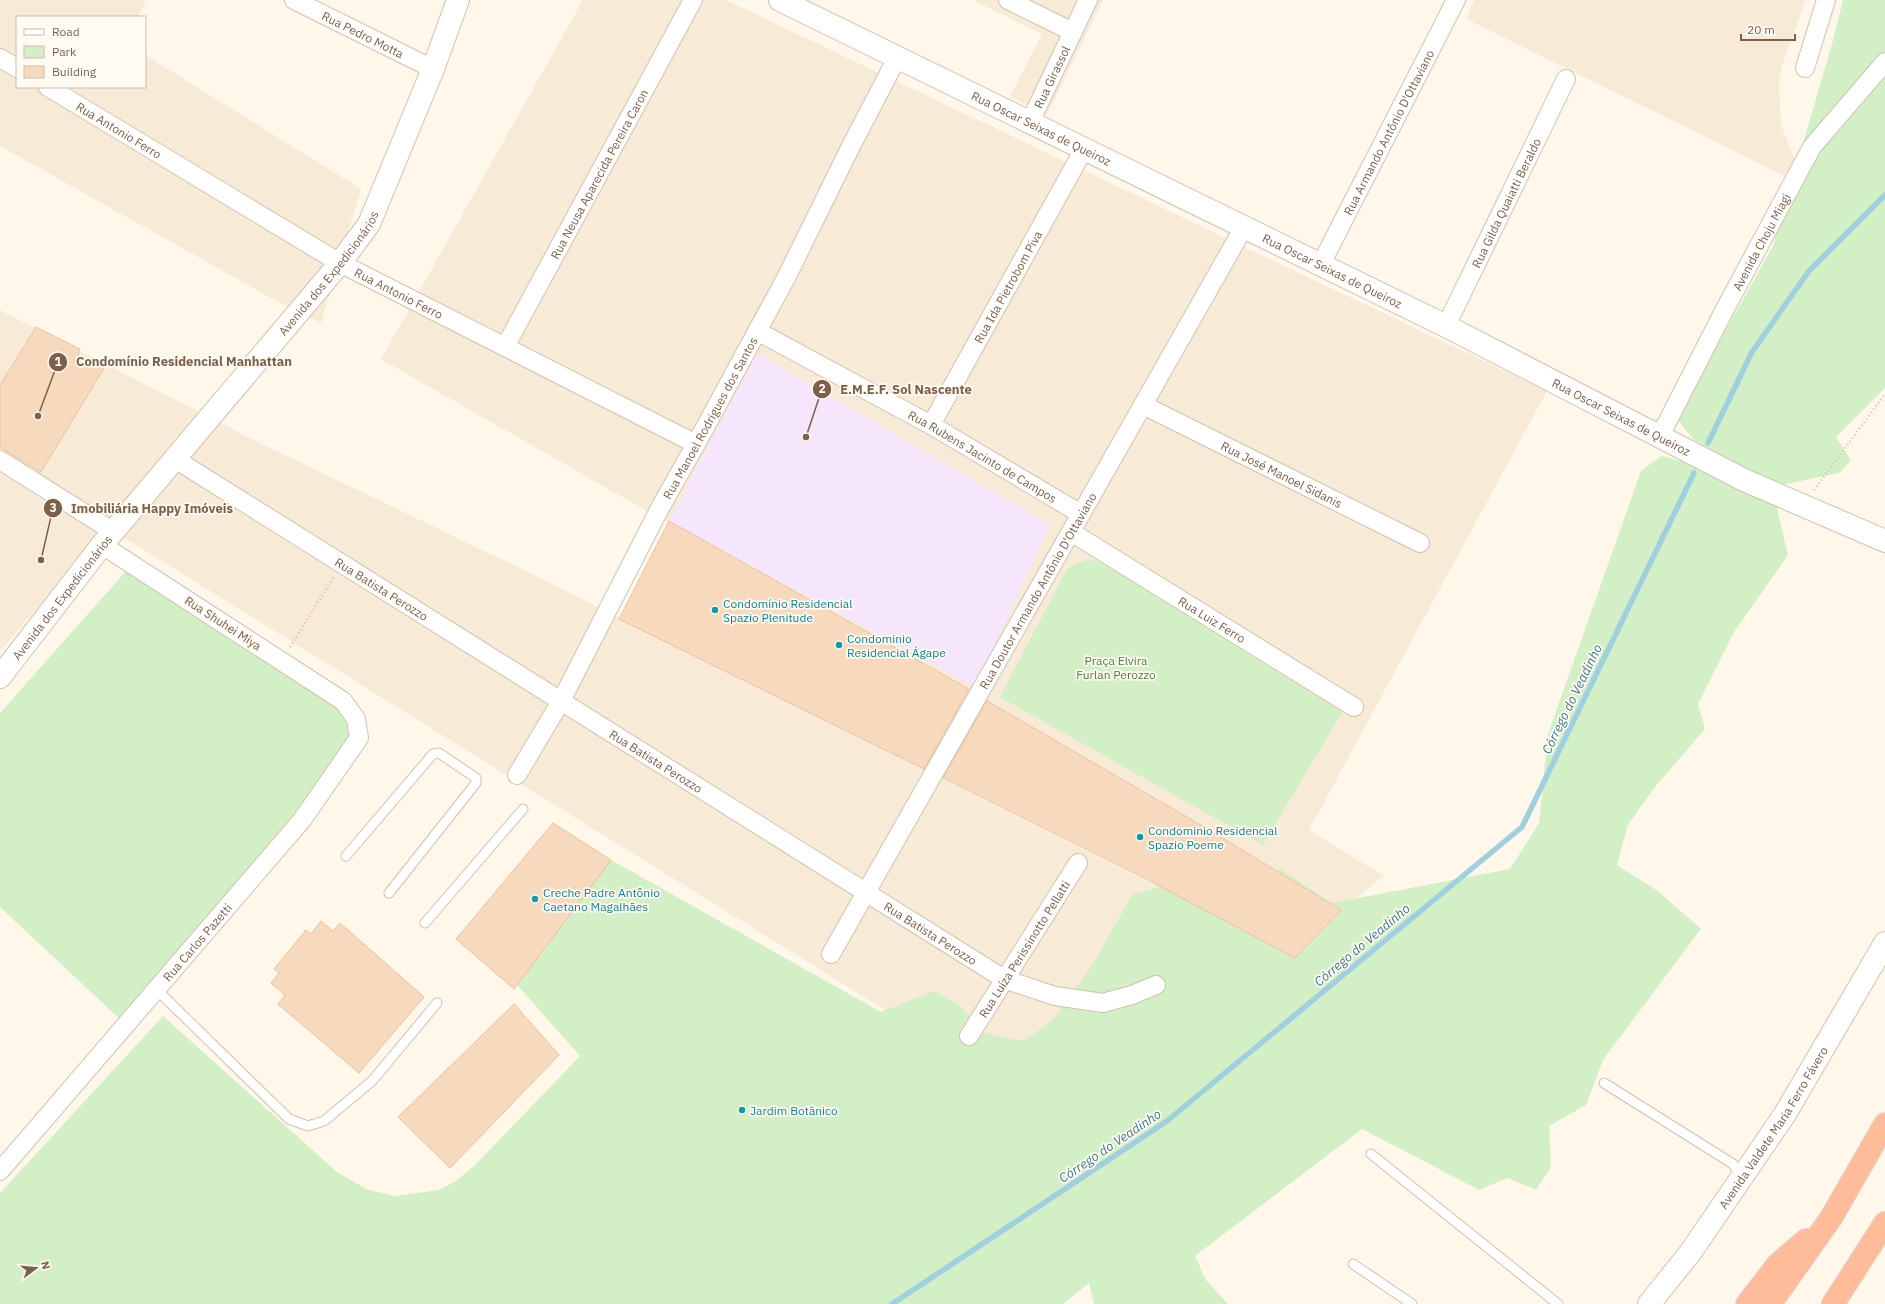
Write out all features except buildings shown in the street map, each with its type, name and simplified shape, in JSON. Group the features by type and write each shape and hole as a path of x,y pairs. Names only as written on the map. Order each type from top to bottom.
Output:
{"highway":[{"path":"1770,1304 1831,1218 1885,1124"},
{"path":"1747,1304 1778,1264 1831,1218"},
{"path":"1833,1304 1885,1223"}],"street":[{"name":"Rua Pedro Motta","path":"294,0 433,69"},
{"name":"Avenida dos Expedicionários","path":"3,668 108,538 340,263 369,224 433,69 458,0"},
{"name":"Rua Neusa Aparecida Pereira Caron","path":"505,347 693,0"},
{"name":"Rua Oscar Seixas de Queiroz","path":"780,0 1446,326 1765,490 1885,541"},
{"name":"Rua Girassol","path":"1008,0 1073,32"},
{"name":"Rua Girassol","path":"1030,122 1088,0"},
{"name":"Rua Armando Antônio D'Ottaviano","path":"1321,264 1456,0"},
{"path":"1805,68 1826,0"},
{"path":"0,58 16,67"},
{"name":"Rua Manoel Rodrigues dos Santos","path":"517,775 561,701 660,508 757,331 897,58"},
{"name":"Avenida Choju Miagi","path":"1660,436 1725,309 1812,147 1885,62"},
{"name":"Rua Gilda Quaiatti Beraldo","path":"1446,326 1566,79"},
{"name":"Rua Antonio Ferro","path":"50,88 340,263 696,444"},
{"name":"Rua Ida Pietrobom Piva","path":"931,426 1084,149"},
{"name":"Rua Doutor Armando Antônio D'Ottaviano","path":"831,954 1244,227"},
{"name":"Rua Rubens Jacinto de Campos","path":"757,331 931,426 1081,514"},
{"name":"Rua José Manoel Sidanis","path":"1143,405 1420,543"},
{"name":"Rua Batista Perozzo","path":"174,459 1004,979 1055,996 1103,1003 1132,995 1156,985"},
{"name":"Rua Shuhei Miya","path":"0,460 281,660 343,700"},
{"name":"Rua Luiz Ferro","path":"1071,532 1354,707"},
{"name":"Rua Carlos Pazetti","path":"0,1171 302,820 358,738 356,719 343,700"},
{"name":"Rua Luíza Perissinotto Pellatti","path":"969,1036 1078,863"},
{"name":"Avenida Valdete Maria Ferro Fávero","path":"1649,1304 1690,1253 1785,1114 1885,943"}],"lane":[{"path":"346,856 433,754 439,753 476,778 476,783 389,893"},
{"path":"425,923 523,808"},
{"path":"156,989 289,1119 308,1126 324,1121 372,1081 437,1003"},
{"path":"1604,1083 1733,1164 1742,1177"},
{"path":"1371,1154 1558,1304"},
{"path":"1353,1264 1412,1304"}],"path":[{"path":"1803,505 1885,394"},
{"path":"281,660 342,564"}],"shaded area":[{"path":"0,0 146,0 138,16 16,16 16,88 146,88 146,56 361,189 321,323 280,303 0,146"},
{"path":"583,0 726,0 1547,391 1309,830 1384,876 1341,910 970,690 668,523 381,359"},
{"path":"973,0 1103,0 1047,115 1010,97 1042,34"},
{"path":"1474,0 1806,0 1782,65 1779,83 1781,125 1796,163 1793,180 1466,19"},
{"path":"0,310 266,446 520,568 1185,900 1138,1167 107,527 0,651"},
{"path":"757,353 1050,525 975,687 669,521"}],"green space":[{"path":"1843,0 1885,0 1885,388 1836,437 1851,460 1839,473 1772,487 1788,555 1734,632 1698,704 1705,729 1654,788 1628,825 1617,865 1659,892 1701,929 1603,1060 1586,1105 1549,1126 1551,1167 1536,1190 1507,1178 1479,1190 1362,1129 1195,1256 1206,1280 1228,1304 1094,1304 1089,1283 1063,1304 0,1304 0,1193 163,1016 337,1172 368,1190 396,1196 439,1190 456,1181 475,1165 580,1056 496,961 574,839 881,1012 934,991 960,1006 985,1033 1024,1041 1053,1020 1093,964 1132,895 1187,878 1248,891 1280,869 1332,903 1510,869 1539,823 1548,734 1641,471 1661,456 1708,468 1730,460 1693,439 1676,418 1773,246 1832,44"},
{"name":"Praça Elvira Furlan Perozzo","path":"1087,560 1098,561 1346,706 1263,845 1000,697 1067,569 1075,564"},
{"path":"126,571 336,704 350,720 353,740 125,1024 0,907 0,713"}],"waterway":[{"name":"Córrego do Veadinho","path":"1708,443 1752,352 1809,271 1885,195"},
{"name":"Córrego do Veadinho","path":"892,1304 1167,1121 1522,827 1694,473"}],"place":[{"name":"Condomínio Residencial Manhattan","path":"38,416"},
{"name":"E.M.E.F. Sol Nascente","path":"806,437"},
{"name":"Imobiliária Happy Imóveis","path":"41,560"},
{"name":"Condomínio Residencial Spazio Plenitude","path":"715,610"},
{"name":"Condominio Residencial Ágape","path":"839,645"},
{"name":"Condominio Residencial Spazio Poeme","path":"1140,837"},
{"name":"Creche Padre Antônio Caetano Magalhães","path":"535,899"},
{"name":"Jardim Botânico","path":"742,1110"}]}
